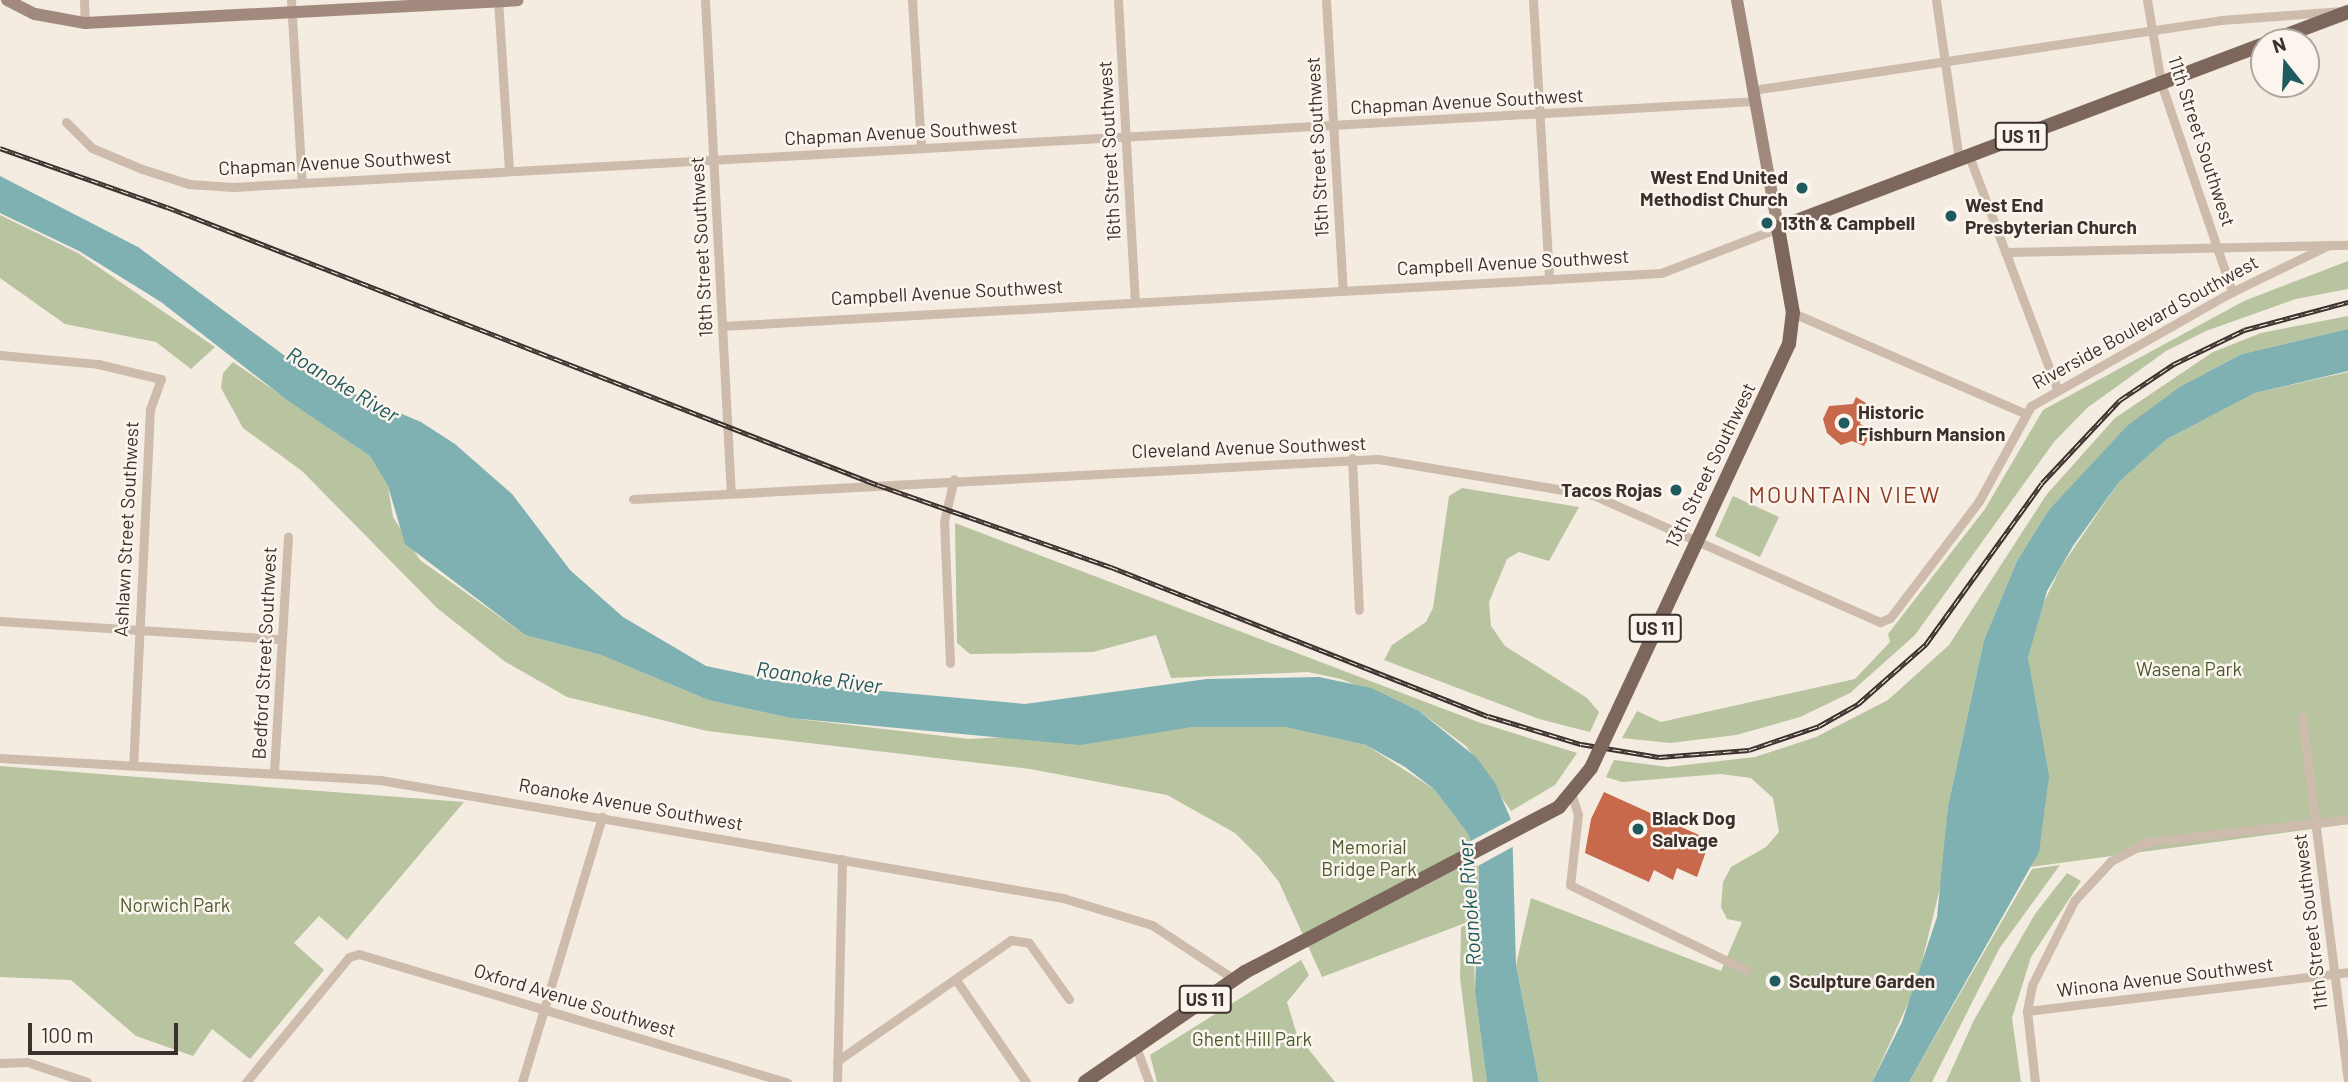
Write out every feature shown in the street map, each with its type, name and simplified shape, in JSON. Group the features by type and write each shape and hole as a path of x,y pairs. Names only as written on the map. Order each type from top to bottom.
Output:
{"main road":[{"path":"7,0 33,18 85,23 292,6 517,0"},
{"name":"13th Street Southwest","path":"1572,796 1591,768 1789,344 1793,313 1737,0"},
{"name":"Campbell Avenue Southwest","path":"2306,28 2348,12"},
{"name":"Campbell Avenue Southwest","path":"1778,228 2250,49"},
{"name":"US 11","path":"1085,1082 1234,979 1276,954 1545,814 1572,796"}],"street":[{"path":"84,0 85,23"},
{"name":"18th Street Southwest","path":"705,0 731,493"},
{"path":"912,0 921,148"},
{"name":"16th Street Southwest","path":"1118,0 1135,301"},
{"name":"15th Street Southwest","path":"1326,0 1343,291"},
{"path":"1533,0 1549,280"},
{"path":"1936,0 1964,157 2005,252 2057,388"},
{"name":"11th Street Southwest","path":"2147,0 2161,83 2232,292"},
{"path":"498,1 509,170"},
{"path":"292,6 302,183"},
{"name":"Chapman Avenue Southwest","path":"66,122 92,148 172,180 211,187 302,183 1539,114 1754,96 1945,62 2151,30 2302,11 2348,12"},
{"name":"Campbell Avenue Southwest","path":"722,326 1549,280 1675,270 1778,228"},
{"name":"Riverside Boulevard Southwest","path":"1880,622 1890,618 1979,501 2024,413 2057,388 2232,292 2329,245"},
{"path":"2005,252 2348,245"},
{"path":"1793,313 2024,413"},
{"name":"Ashlawn Street Southwest","path":"0,355 160,376 150,409 133,764"},
{"path":"1352,458 1359,610"},
{"name":"Cleveland Avenue Southwest","path":"633,499 1352,458 1593,495 1880,622"},
{"path":"950,663 944,521 954,479"},
{"name":"Bedford Street Southwest","path":"274,772 288,536"},
{"path":"0,621 281,639"},
{"name":"11th Street Southwest","path":"2302,717 2348,1082"},
{"name":"Roanoke Avenue Southwest","path":"0,758 380,780 842,859 1121,913 1170,934 1234,979"},
{"path":"1572,796 1578,814 1570,885 1746,970"},
{"path":"522,1082 602,817"},
{"path":"2035,1082 2027,1011 2039,967 2074,901 2111,862 2147,842 2348,819"},
{"path":"837,1082 842,859"},
{"path":"837,1061 1017,939 1029,943 1069,999"},
{"name":"Oxford Avenue Southwest","path":"246,1082 354,954 786,1082"},
{"name":"Winona Avenue Southwest","path":"2027,1011 2348,972"},
{"path":"956,980 1026,1082"},
{"path":"1136,1047 1149,1082"},
{"path":"0,1063 27,1062 87,1082"}],"green space":[{"path":"0,215 78,253 215,347 191,369 156,342 65,324 0,278"},
{"path":"2348,261 2348,289 2296,299 2206,331 2166,351 2087,408 2054,442 1915,635 1850,693 1800,717 1736,735 1670,743 1622,738 1637,711 1661,722 1855,679 1890,642 1888,634 1985,509 2043,410 2244,301"},
{"path":"2348,316 2348,329 2242,354 2181,386 2048,511 2017,561 1984,640 1948,806 1943,876 1916,986 1872,1082 1539,1082 1516,965 1531,898 1721,971 1742,922 1727,919 1721,907 1723,882 1731,867 1766,847 1779,832 1773,798 1751,778 1720,774 1622,782 1606,777 1614,760 1668,767 1755,757 1816,737 1888,700 1949,645 2047,494 2115,418 2213,352 2261,333"},
{"name":"Memorial Bridge Park","path":"233,362 370,456 388,486 393,517 420,560 525,635 601,655 708,700 790,718 969,739 1230,724 1285,727 1366,745 1434,789 1468,834 1479,866 1476,919 1322,977 1279,882 1260,858 1235,833 1167,795 1030,769 707,731 567,697 504,661 437,608 302,471 243,428 221,388 223,373"},
{"name":"Wasena Park","path":"2348,372 2348,824 2031,867 2045,807 2028,658 2042,606 2061,567 2119,482 2167,439 2255,393"},
{"path":"1462,488 1579,507 1549,561 1519,552 1507,559 1489,602 1491,626 1505,646 1587,698 1599,712 1590,732 1539,719 1384,660 1392,645 1426,622 1433,608 1449,496"},
{"path":"1733,496 1779,517 1760,557 1715,536"},
{"path":"955,523 1478,722 1577,753 1555,785 1511,811 1466,746 1419,711 1341,679 1308,672 1171,678 1156,635 1093,652 970,654 957,643"},
{"name":"Norwich Park","path":"0,766 464,802 347,940 319,916 294,943 324,970 250,1059 212,1029 193,1056 136,1036 71,980 0,977"},
{"path":"2060,865 1999,949 1932,1082 1909,1082 2032,869"},
{"path":"2067,873 2081,881 2031,957 2012,1018 2021,1082 1946,1082 1974,1020 2035,914"},
{"path":"1473,923 1475,992 1487,1082 1473,1082 1460,977 1461,927"},
{"name":"Ghent Hill Park","path":"1301,960 1309,975 1287,1002 1297,1035 1335,1082 1157,1082 1150,1055"}],"water":[{"path":"0,176 138,247 312,376 421,422 455,444 512,494 570,570 623,617 706,666 781,682 1025,704 1207,679 1319,677 1371,688 1419,711 1477,758 1495,783 1512,822 1516,965 1539,1082 1487,1082 1475,992 1479,866 1468,834 1434,789 1405,767 1366,745 1285,727 1192,727 1080,745 790,718 708,700 601,655 525,635 405,544 388,486 370,456 287,400 161,302 79,251 0,213"},
{"path":"2348,329 2348,371 2255,393 2167,439 2119,482 2073,546 2047,591 2028,658 2049,776 2039,852 1909,1082 1872,1082 1902,1022 1937,917 1948,806 1984,640 2017,561 2048,511 2127,426 2181,386 2242,354"}],"pier":[{"path":"1514,818 1518,844 1476,867 1467,843"}],"building":[{"name":"Historic Fishburn Mansion","path":"1856,397 1866,403 1860,424 1871,429 1870,435 1864,446 1852,441 1841,445 1827,433 1823,419 1829,406 1853,404"},
{"name":"Black Dog Salvage","path":"1604,792 1710,840 1697,877 1677,868 1673,880 1654,870 1649,882 1585,853 1591,819"}],"railway":[{"path":"0,148 167,207 878,485 1111,567 1488,716 1581,744 1659,757 1749,750 1819,726 1858,704 1926,644 2042,483 2120,400 2174,364 2244,330 2348,302"}],"place":[{"name":"West End United Methodist Church","path":"1802,188"},
{"name":"West End Presbyterian Church","path":"1951,216"},
{"name":"13th & Campbell","path":"1767,223"},
{"name":"Historic Fishburn Mansion","path":"1844,423"},
{"name":"Tacos Rojas","path":"1676,490"},
{"name":"Black Dog Salvage","path":"1638,829"},
{"name":"Sculpture Garden","path":"1775,981"}],"district":[{"name":"MOUNTAIN VIEW","path":"1845,494"}],"water label":[{"name":"Roanoke River","path":"343,384"},
{"name":"Roanoke River","path":"819,677"},
{"name":"Roanoke River","path":"1469,903"}]}
